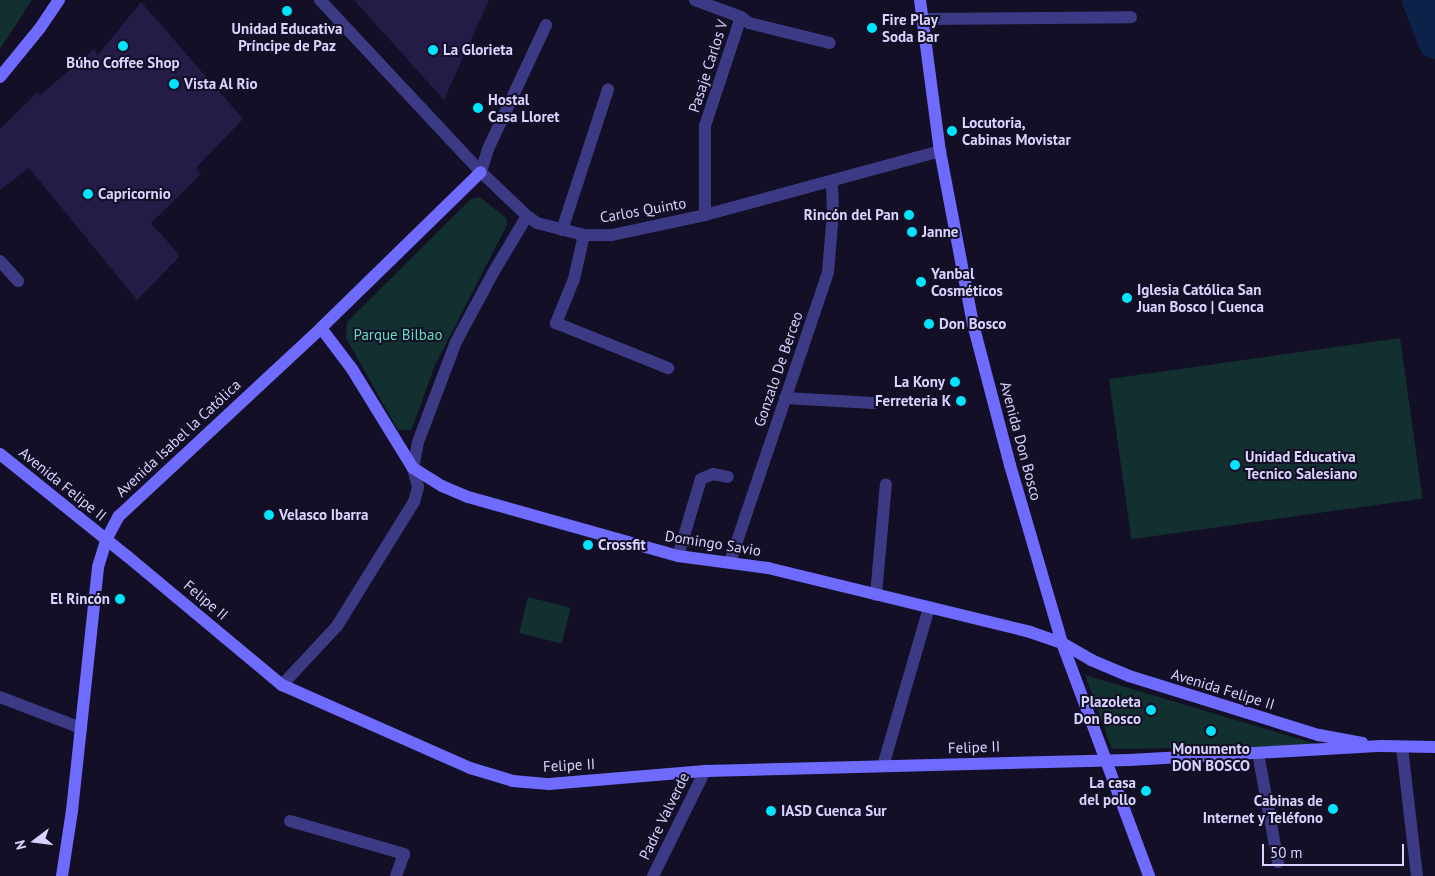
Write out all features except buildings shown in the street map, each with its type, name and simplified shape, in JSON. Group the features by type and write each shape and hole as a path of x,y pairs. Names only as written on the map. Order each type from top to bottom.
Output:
{"street":[{"path":"0,77 40,28 58,0"},
{"name":"Carlos Quinto","path":"320,0 481,172 527,216 537,223 562,230 584,235 612,235 705,215 940,152"},
{"name":"Pasaje Carlos V","path":"695,0 741,16 749,23 830,43"},
{"name":"Avenida Don Bosco","path":"920,0 940,152 973,324 1010,465 1062,643 1149,876"},
{"name":"Pasaje Carlos V","path":"705,215 705,126 741,16"},
{"path":"922,19 1131,17"},
{"path":"481,172 488,149 546,25"},
{"path":"562,230 608,89"},
{"name":"Avenida Isabel la Católica","path":"62,876 81,728 98,567 106,540 119,516 321,328 481,172"},
{"name":"Gonzalo De Berceo","path":"730,562 828,272 833,212 832,182"},
{"path":"282,685 337,626 414,502 418,487 413,468 418,442 456,342 492,273 527,216"},
{"path":"584,235 574,279 556,323 668,368"},
{"path":"0,260 18,281"},
{"name":"Domingo Savio","path":"321,328 352,369 413,468 442,486 468,497 678,556 768,568 1030,632 1062,643"},
{"path":"785,398 873,402"},
{"name":"Avenida Felipe II","path":"0,454 106,540"},
{"path":"678,556 701,480 713,474 728,477"},
{"path":"876,595 886,484"},
{"name":"Felipe II","path":"106,540 282,685 470,768 514,781 549,784 705,771 1105,761"},
{"path":"883,766 929,608"},
{"name":"Avenida Felipe II","path":"1062,643 1091,660 1147,682 1319,735 1382,746"},
{"path":"0,697 81,728"},
{"name":"Avenida Felipe II","path":"1105,761 1382,746 1435,747"},
{"path":"1402,747 1417,876"},
{"path":"1258,753 1278,862"},
{"name":"Padre Valverde","path":"653,876 705,771"},
{"path":"290,821 404,854 396,876"}],"green space":[{"path":"0,0 32,0 0,49"},
{"name":"Parque Bilbao","path":"480,197 506,218 507,225 435,365 411,430 398,430 346,338 347,322 471,199"},
{"path":"1400,338 1423,498 1131,539 1109,379"},
{"path":"528,597 571,608 562,644 519,633"},
{"name":"Plazoleta Don Bosco","path":"1085,675 1323,746 1112,749"}],"waterway":[{"path":"1419,0 1435,42"}],"place":[{"name":"Unidad Educativa Príncipe de Paz","path":"287,11"},
{"name":"Fire Play Soda Bar","path":"872,28"},
{"name":"Búho Coffee Shop","path":"123,46"},
{"name":"La Glorieta","path":"433,50"},
{"name":"Vista Al Rio","path":"174,84"},
{"name":"Hostal Casa Lloret","path":"478,108"},
{"name":"Locutoria, Cabinas Movistar","path":"952,131"},
{"name":"Capricornio","path":"88,194"},
{"name":"Rincón del Pan","path":"909,215"},
{"name":"Janne","path":"912,232"},
{"name":"Yanbal Cosméticos","path":"921,282"},
{"name":"Iglesia Católica San Juan Bosco | Cuenca","path":"1127,298"},
{"name":"Don Bosco","path":"929,324"},
{"name":"La Kony","path":"955,382"},
{"name":"Ferreteria K","path":"961,401"},
{"name":"Unidad Educativa Tecnico Salesiano","path":"1235,465"},
{"name":"Velasco Ibarra","path":"269,515"},
{"name":"Crossfit","path":"588,545"},
{"name":"El Rincón","path":"120,599"},
{"name":"Plazoleta Don Bosco","path":"1151,710"},
{"name":"Monumento DON BOSCO","path":"1211,731"},
{"name":"La casa del pollo","path":"1146,791"},
{"name":"Cabinas de Internet y Teléfono","path":"1333,809"},
{"name":"IASD Cuenca Sur","path":"771,811"}]}
